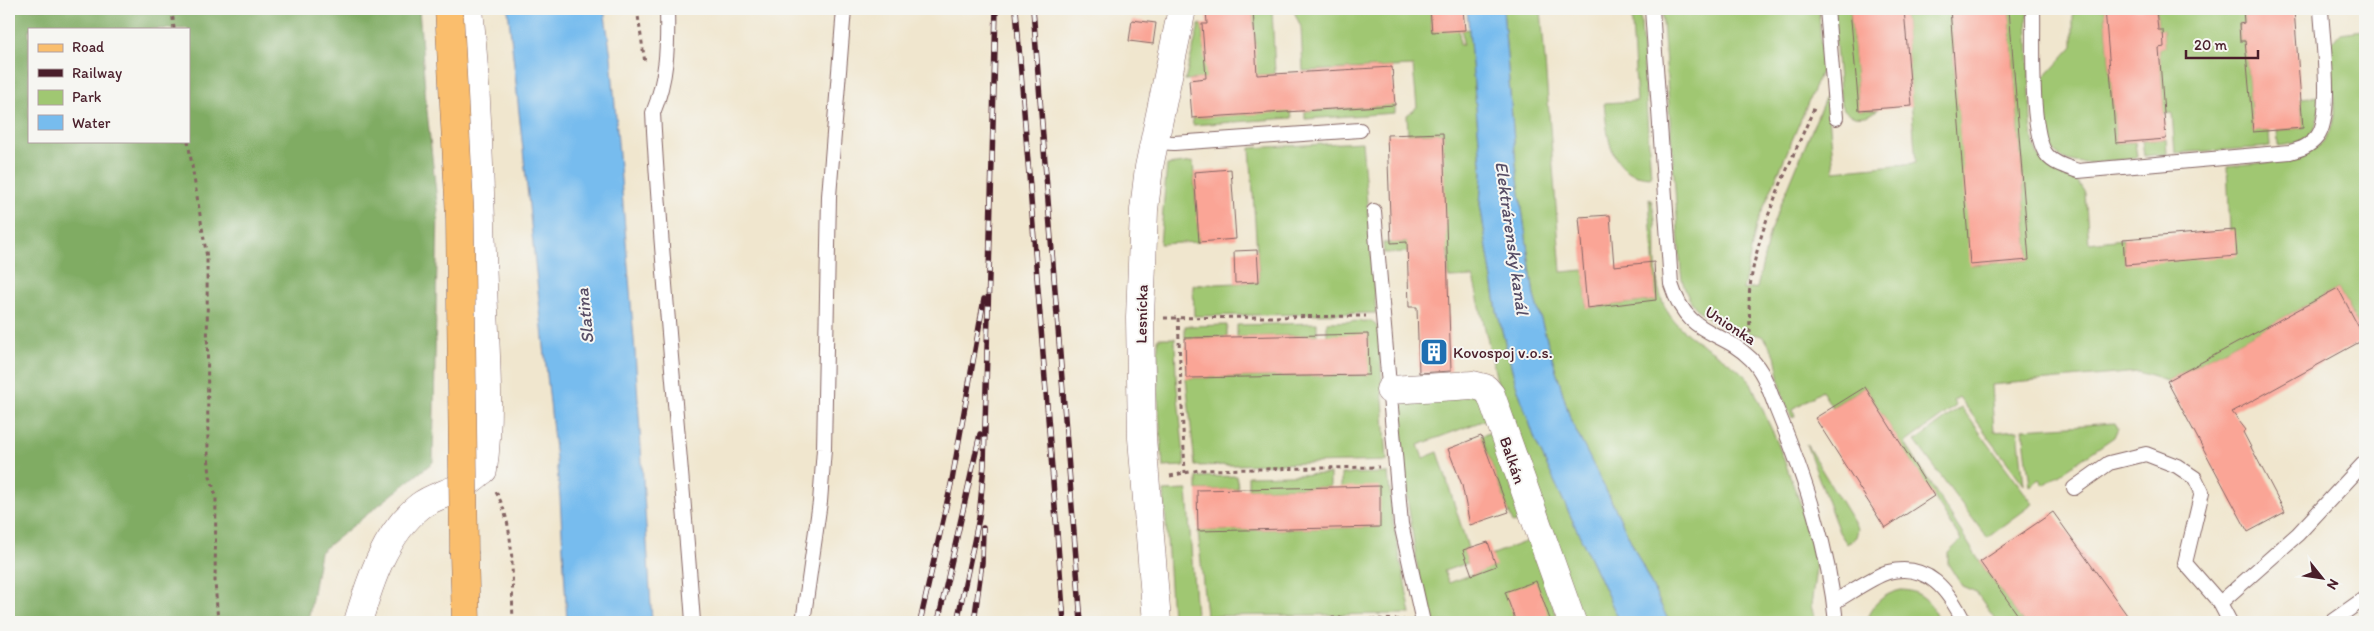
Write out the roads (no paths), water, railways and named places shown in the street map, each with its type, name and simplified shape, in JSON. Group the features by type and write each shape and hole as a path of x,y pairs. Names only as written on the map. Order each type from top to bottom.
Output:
{"main road":[{"path":"449,9 460,218 466,622"}],"street":[{"path":"358,622 379,562 393,536 407,518 421,505 461,486 483,470 486,444 486,372 479,152 469,9"},
{"name":"Lesnícka","path":"1157,622 1144,481 1140,318 1144,210 1154,142 1182,9"},
{"name":"Balkán","path":"1390,390 1473,385 1485,388 1491,395 1572,622"}],"lane":[{"path":"666,9 666,65 661,92 653,113 671,375 682,466 693,622"},
{"path":"803,622 820,502 824,449 829,196 844,9"},
{"name":"Unionka","path":"1652,9 1670,284 1675,299 1683,312 1694,323 1751,359 1761,372 1794,453 1819,529 1834,602 1836,622"},
{"path":"1827,9 1836,118"},
{"path":"2033,9 2037,126 2041,147 2048,157 2078,171 2290,152 2307,146 2318,137 2324,123 2326,97 2321,9"},
{"path":"1154,142 1174,143 1360,130"},
{"path":"1374,211 1401,524 1423,621"},
{"path":"2074,488 2109,463 2146,454 2177,466 2195,478 2202,492 2185,563 2220,603 2230,622"},
{"path":"2220,603 2298,534 2365,462"},
{"path":"1834,602 1887,572 1914,569 1938,582 1956,605 1964,622"},
{"path":"2331,622 2365,598"}],"water":[{"name":"Slatina","path":"508,9 604,9 611,56 635,352 652,622 567,622 560,497"},
{"name":"Elektrárenský kanál","path":"1467,9 1503,9 1516,165 1534,296 1571,421 1669,622 1620,622 1536,442 1515,381 1497,311 1480,204 1482,173"}],"railway":[{"path":"957,622 979,518 984,465 996,9"},
{"path":"1016,9 1064,622"},
{"path":"1033,9 1081,622"},
{"path":"920,622 952,480 984,299"},
{"path":"938,622 980,434"},
{"path":"974,622 982,563 983,528"}],"place":[{"name":"Kovospoj v.o.s.","path":"1434,352"}]}
